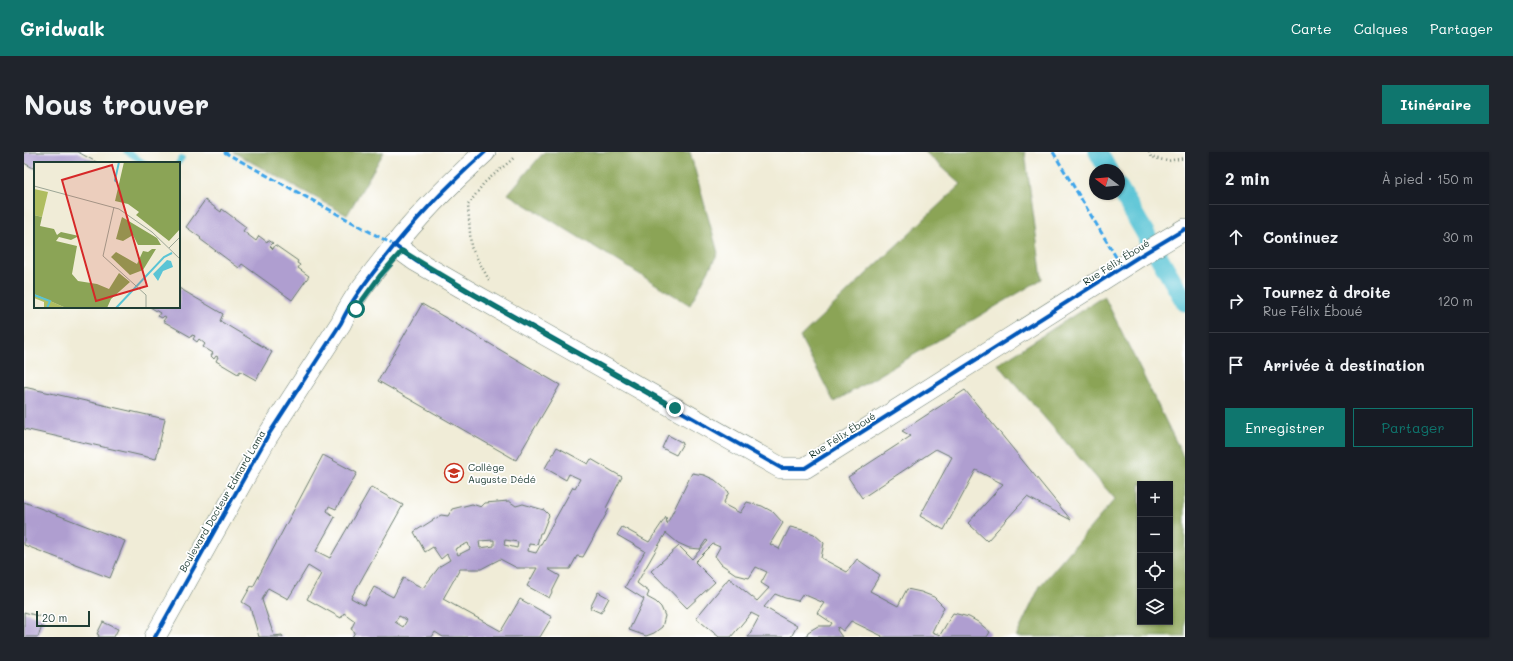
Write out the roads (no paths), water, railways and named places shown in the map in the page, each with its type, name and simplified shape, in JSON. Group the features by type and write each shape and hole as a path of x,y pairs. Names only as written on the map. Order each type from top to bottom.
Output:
{"street":[{"name":"Boulevard Docteur Edmard Lama","path":"155,637 267,437 341,323 350,304 398,248 426,208 487,152"},
{"name":"Rue Félix Éboué","path":"398,248 483,289 675,408 781,468 805,468 1180,232"}],"waterway":[{"path":"127,152 143,162"},
{"path":"1098,152 1105,164"},
{"path":"179,162 182,158"},
{"path":"1125,198 1185,302"}],"place":[{"name":"Collège Auguste Dédé","path":"454,473"}]}
